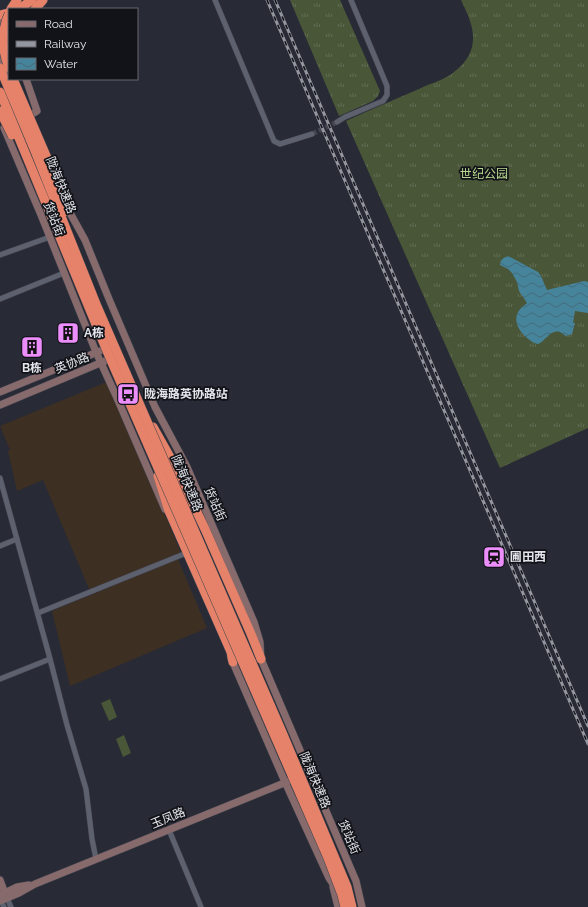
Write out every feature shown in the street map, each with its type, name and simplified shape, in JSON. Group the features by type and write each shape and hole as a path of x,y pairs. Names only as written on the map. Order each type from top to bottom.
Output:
{"highway":[{"path":"21,8 32,0"},
{"path":"36,8 43,0"},
{"path":"8,16 4,34 4,44 8,65"},
{"name":"陇海快速路","path":"0,68 96,304 285,739 347,887 352,907"},
{"path":"15,82 56,182 74,250"},
{"name":"陇海快速路","path":"0,92 107,351 322,845 337,881 345,907"},
{"path":"0,111 34,174"},
{"path":"136,396 175,466 205,529 260,658"},
{"path":"144,437 169,511 231,652 233,662"}],"street":[{"path":"215,0 274,141 280,144 312,134"},
{"path":"337,122 345,117 383,101 388,91 351,0"},
{"path":"0,16 8,36"},
{"name":"货站街","path":"0,55 8,75"},
{"name":"货站街","path":"10,80 48,174 86,240 126,340 155,407 187,467 254,622 260,642 260,658 356,881 362,907"},
{"path":"26,80 37,111 26,118"},
{"path":"0,111 2,130"},
{"path":"0,121 2,130"},
{"name":"货站街","path":"2,130 50,237 96,352 285,782 329,878 348,907"},
{"path":"0,255 50,237"},
{"path":"0,299 64,273"},
{"name":"英协路","path":"0,392 126,340"},
{"name":"英协路","path":"0,405 131,350"},
{"path":"0,478 18,539 67,725 86,789 96,859"},
{"path":"0,546 18,539"},
{"path":"38,613 184,554"},
{"path":"0,679 50,659"},
{"name":"玉凤路","path":"2,899 17,888 35,884 310,773"},
{"path":"169,830 201,907"},
{"path":"329,878 338,907"},
{"path":"0,880 2,899 11,907"}],"shaded area":[{"path":"109,381 181,553 90,591 43,480 17,491 8,451 10,450 0,426"},
{"path":"178,559 207,628 70,686 52,611"}],"green space":[{"path":"290,0 340,0 380,91 378,96 373,101 339,116"},
{"name":"世纪公园","path":"461,0 588,0 588,428 500,468 346,121 443,79 461,66 469,55 472,47 473,35 471,23"},
{"path":"110,699 117,717 109,721 101,703"},
{"path":"124,735 131,753 123,757 116,739"}],"water":[{"path":"508,256 538,272 547,290 584,281 588,282 588,313 575,311 573,323 575,323 572,334 566,336 560,332 553,332 538,344 532,342 523,334 516,321 518,312 527,303 519,291 517,282 512,273 500,265 502,259"}],"tunnel":[{"path":"312,134 337,122"}],"railway":[{"path":"267,0 588,744"},
{"path":"275,0 588,726"}],"place":[{"name":"A栋","path":"68,333"},
{"name":"B栋","path":"32,347"},
{"name":"陇海路英协路站","path":"128,394"},
{"name":"圃田西","path":"494,557"}]}
